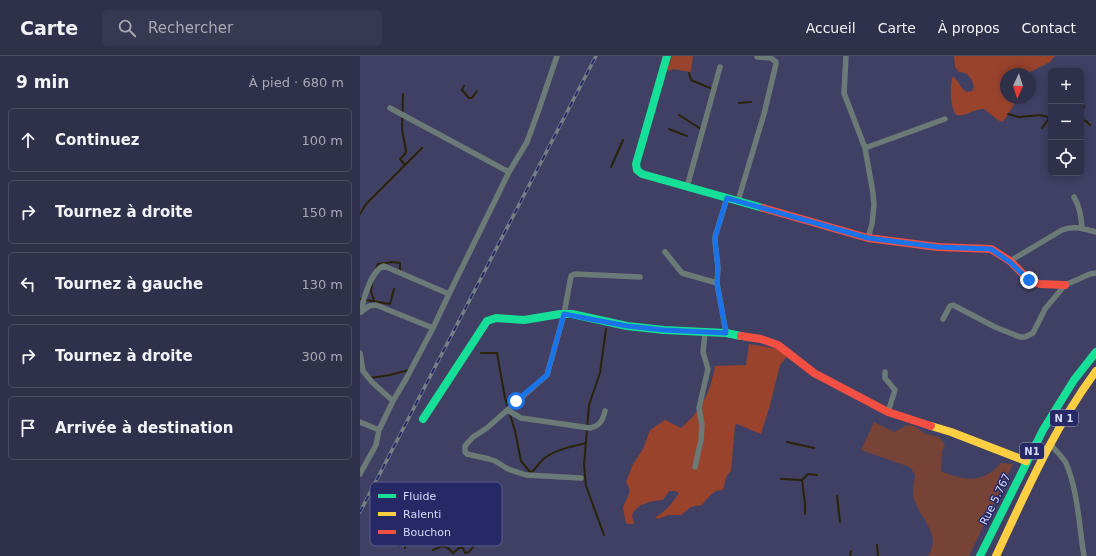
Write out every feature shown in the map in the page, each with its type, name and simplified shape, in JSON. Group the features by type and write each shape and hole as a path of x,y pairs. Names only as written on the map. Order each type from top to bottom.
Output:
{"main road":[{"path":"667,56 636,167 642,174 868,238 938,247 991,249 1010,262 1029,280 1040,284 1065,285"},
{"path":"423,419 486,321 496,317 525,320 564,314 627,326 705,333 726,333 761,339 778,345 814,373 888,412 946,430 1026,461"},
{"name":"Rue 5.767","path":"980,556 1026,461 1060,401 1084,365 1096,352"},
{"name":"N 1","path":"1038,468 1072,405 1096,372"},
{"name":"N1","path":"996,556 1038,468"}],"street":[{"path":"360,474 376,445 379,430 393,401 433,328 509,172 527,142 556,56"},
{"path":"846,56 844,93 865,148 874,206 872,224 868,238"},
{"path":"738,201 764,114 776,64 771,58 757,57"},
{"path":"687,187 720,67"},
{"path":"390,108 509,172"},
{"path":"865,148 945,119"},
{"path":"1074,197 1078,203 1082,228"},
{"path":"726,333 717,283 718,268 715,237 727,198"},
{"path":"1010,262 1062,230 1075,227 1096,232"},
{"path":"664,252 682,274 717,283"},
{"path":"360,313 370,282 378,269 384,266 449,294"},
{"path":"943,319 950,306 953,305 995,327 1020,337 1028,336 1032,333 1045,309 1065,285 1090,274 1096,273"},
{"path":"581,478 526,475 508,469 495,461 467,454 464,449 469,441 547,375 564,314 570,277 572,274 640,277"},
{"path":"360,313 369,306 376,305 433,328"},
{"path":"695,467 701,440 702,425 699,408 708,369 703,352 705,333"},
{"path":"360,353 363,371 393,401"},
{"path":"885,372 885,378 895,390 888,412"},
{"path":"507,410 516,416 527,419 590,428 601,423 605,411"},
{"path":"360,422 379,430"},
{"path":"1050,444 1066,463 1073,484 1084,556"}],"shaded area":[{"path":"672,56 693,56 690,72 674,69 669,71 667,69"},
{"path":"954,56 1055,56 1050,62 1036,69 1000,68 1000,104 1014,104 1002,122 984,109 976,110 963,115 956,115 951,97 952,78 954,77 967,92 972,91 974,87 969,76 965,73 959,72 955,67"},
{"path":"749,344 778,349 788,355 780,365 761,434 737,424 735,425 731,471 726,477 723,490 716,491 708,497 702,505 691,507 681,515 669,515 658,519 655,517 666,510 679,493 669,491 663,500 650,502 637,508 632,515 634,524 626,523 623,508 629,495 629,489 626,482 633,464 643,449 650,430 665,420 681,428 700,408 711,385 715,366 746,365"},
{"path":"874,422 894,432 907,425 914,426 926,434 939,437 945,445 942,452 941,471 958,477 973,479 987,475 1001,463 1013,464 969,556 928,556 932,548 932,535 913,496 915,475 910,467 861,450"}],"waterway":[{"path":"689,73 691,80 713,90"},
{"path":"464,86 462,90 469,98 472,98 477,91"},
{"path":"403,94 402,129 406,151 400,159 405,165"},
{"path":"739,103 751,102"},
{"path":"1008,114 1019,117 1041,115 1048,117"},
{"path":"679,115 701,129"},
{"path":"1042,128 1048,120"},
{"path":"1084,120 1090,125"},
{"path":"669,129 687,136"},
{"path":"611,167 623,140"},
{"path":"360,214 366,204 422,148"},
{"path":"375,271 378,264 393,262 400,263 400,271"},
{"path":"372,283 371,291 374,301"},
{"path":"360,299 390,304 394,289"},
{"path":"604,535 586,486 584,465 589,405 600,373 606,329"},
{"path":"481,353 497,353 508,408"},
{"path":"370,378 409,370"},
{"path":"510,414 521,461 531,473 542,460 551,454 566,448 586,443"},
{"path":"787,442 814,448"},
{"path":"805,514 802,480 808,474 817,475"},
{"path":"781,479 802,480"},
{"path":"837,496 840,522"},
{"path":"877,545 878,556"},
{"path":"433,550 442,546"},
{"path":"442,546 448,548 453,553 459,548 463,548 465,553 469,552 474,546"},
{"path":"850,556 851,551"}],"railway":[{"path":"376,482 596,56"},
{"path":"360,512 370,493"}],"traffic: fast":[{"path":"667,56 636,164 637,170 642,174 763,208"},
{"path":"423,419 487,321 496,318 524,320 560,314 572,314 627,326 664,330 726,333 741,336"},
{"path":"980,556 1043,430 1074,380 1096,352"}],"traffic: slow":[{"path":"996,556 1030,484 1054,438 1067,415 1096,371"},
{"path":"931,426 951,432 1026,461"}],"traffic: jam":[{"path":"763,208 868,238 938,247 991,249 1010,261 1029,280 1040,284 1065,285"},
{"path":"741,336 761,339 778,345 814,373 888,412 931,426"}],"route":[{"path":"516,401 547,375 564,314 572,314 627,326 705,333 726,333 717,283 718,268 715,237 727,198 868,238 938,247 991,249 1010,262 1029,280"}]}
